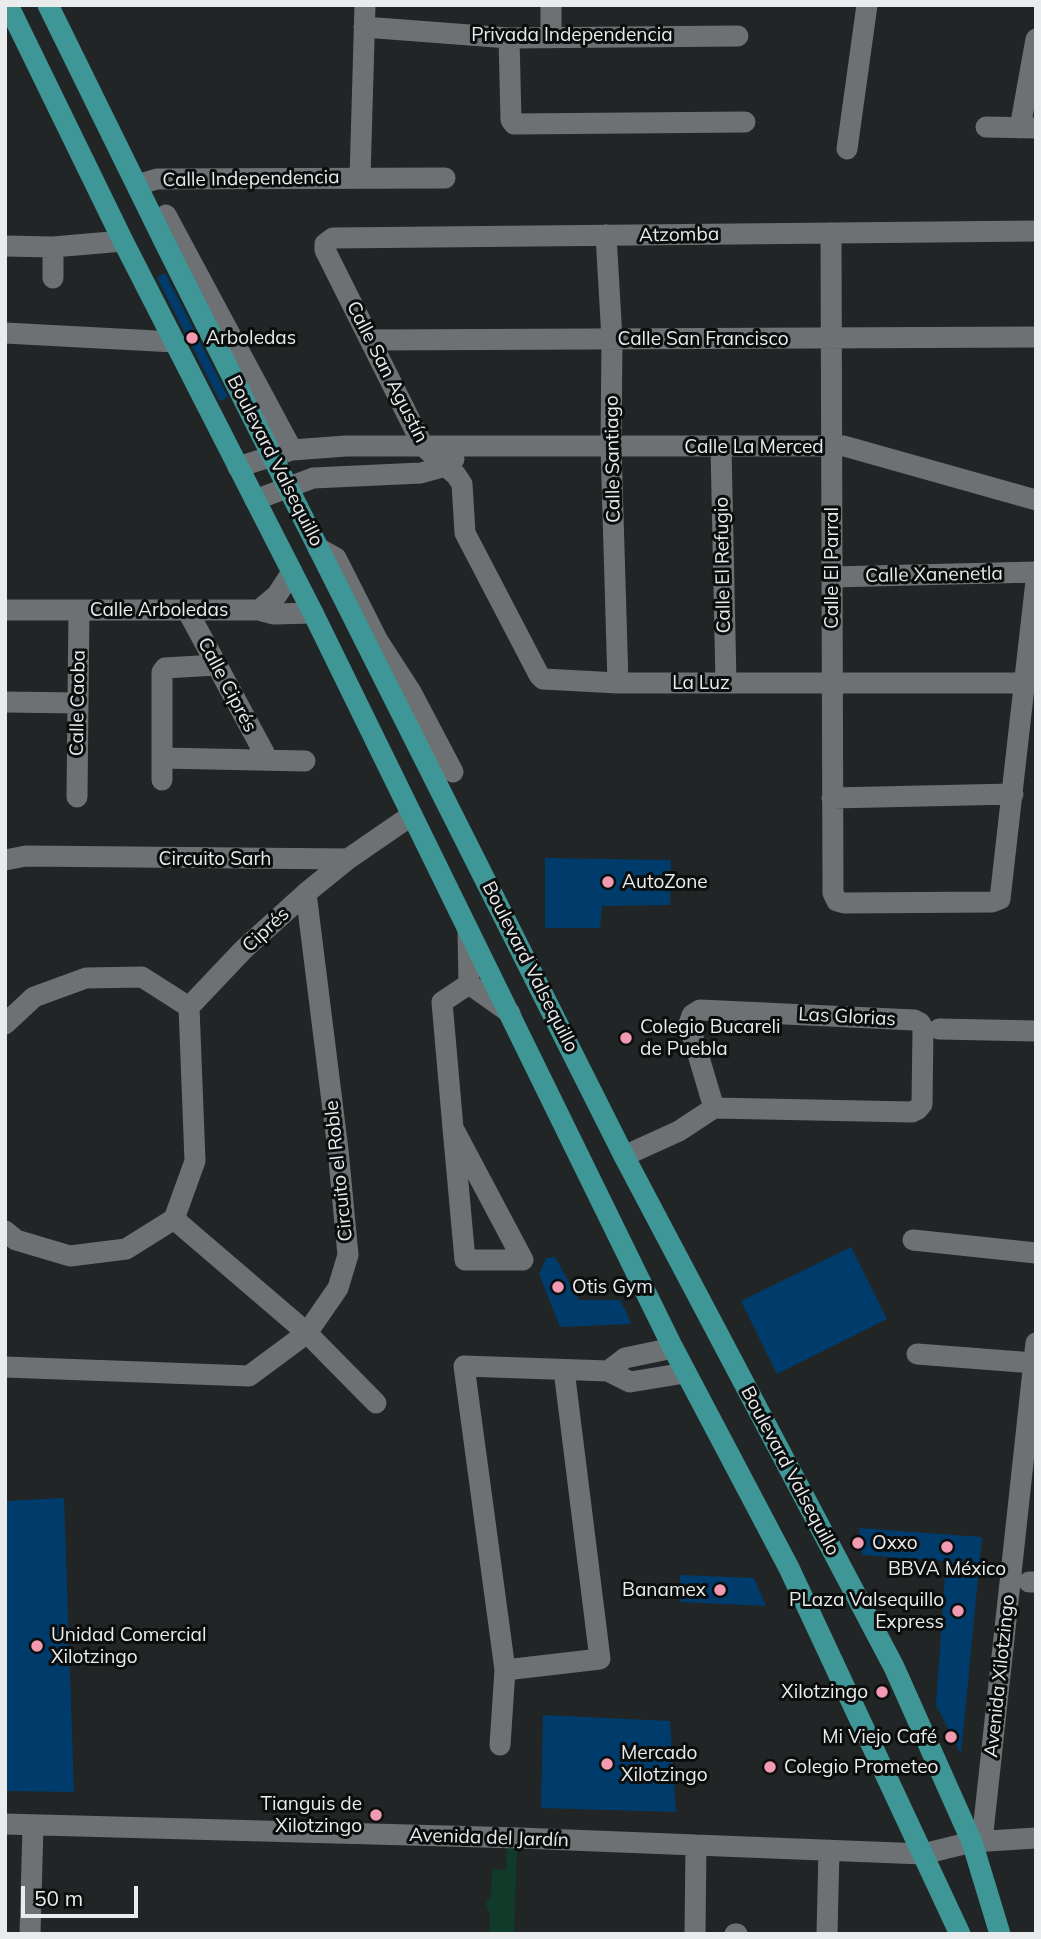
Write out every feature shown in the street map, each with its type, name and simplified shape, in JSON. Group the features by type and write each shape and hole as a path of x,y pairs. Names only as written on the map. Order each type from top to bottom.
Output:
{"main road":[{"name":"Boulevard Valsequillo","path":"8,5 123,241 313,613 685,1373 789,1568 960,1934"},
{"name":"Boulevard Valsequillo","path":"48,5 137,185 282,453 289,487 318,548 373,644 624,1156 894,1667 977,1841 1000,1934"}],"street":[{"path":"551,5 551,38"},
{"path":"847,149 867,5"},
{"name":"Calle Independencia","path":"137,185 157,179 360,178 365,16"},
{"name":"Privada Independencia","path":"365,16 509,38 738,36"},
{"path":"509,38 510,120 514,124 745,122"},
{"path":"986,127 1028,128 1036,39"},
{"path":"360,178 445,177"},
{"path":"166,215 282,453"},
{"name":"Atzomba","path":"325,244 333,238 1036,231"},
{"name":"Calle El Parral","path":"831,233 832,798 833,893 837,901 979,902 999,899 1013,794"},
{"name":"Calle Santiago","path":"606,235 612,339 611,447 618,683"},
{"path":"5,246 53,247 123,241"},
{"name":"Calle San Agustín","path":"325,244 325,250 423,446 462,484 465,533"},
{"path":"52,278 53,247"},
{"path":"5,333 175,342"},
{"name":"Calle San Francisco","path":"370,340 1036,337"},
{"name":"Calle La Merced","path":"238,467 282,453 423,446 844,446 1036,500"},
{"name":"Calle El Refugio","path":"720,447 726,683"},
{"path":"255,500 313,478 421,473 446,466 466,448"},
{"name":"La Luz","path":"465,533 539,675 549,681 1026,682"},
{"path":"259,610 277,595 292,572"},
{"name":"Calle Xanenetla","path":"832,577 1036,572"},
{"path":"832,798 1013,794 1036,581"},
{"name":"Calle Arboledas","path":"5,610 259,610 274,614 313,613"},
{"name":"Calle Caoba","path":"77,797 79,610"},
{"name":"Calle Ciprés","path":"187,610 268,760"},
{"path":"373,644 411,692 453,772"},
{"path":"162,780 162,672 165,668 216,665"},
{"path":"5,702 78,703"},
{"path":"162,758 305,761"},
{"path":"348,859 412,815"},
{"name":"Circuito Sarh","path":"5,860 26,856 348,859"},
{"name":"Ciprés","path":"189,1007 244,949 348,859"},
{"name":"Circuito el Roble","path":"5,1367 249,1376 307,1333 338,1289 348,1255 338,1150 306,893"},
{"path":"468,930 469,984"},
{"path":"5,1024 34,997 86,978 142,977 189,1007 195,1161 174,1219 126,1249 70,1256 16,1240 5,1231"},
{"path":"469,984 510,1013"},
{"path":"453,1128 523,1260 465,1260 453,1128 442,1002 469,984"},
{"name":"Las Glorias","path":"714,1108 689,1024 692,1016 701,1010 914,1020 930,1026 1036,1031"},
{"path":"624,1156 679,1131 714,1108 918,1110 922,1104 923,1028 930,1026"},
{"path":"174,1219 307,1333 376,1403"},
{"path":"913,1240 1036,1253"},
{"path":"608,1371 625,1358 673,1348"},
{"path":"917,1353 1035,1353"},
{"name":"Avenida Xilotzingo","path":"977,1841 1035,1353"},
{"path":"500,1745 505,1670 464,1366 608,1371 630,1382 685,1373"},
{"path":"505,1670 600,1659 564,1370"},
{"name":"Avenida del Jardín","path":"5,1824 923,1854 977,1841 1036,1838"},
{"path":"30,1934 33,1826"},
{"path":"695,1934 696,1845"},
{"path":"827,1934 828,1850"}],"green space":[{"path":"507,1847 517,1848 514,1934 489,1934 490,1914 486,1904 491,1894 492,1869 506,1870"}],"building":[{"path":"165,273 228,397 220,401 157,278"},
{"name":"AutoZone","path":"545,858 671,860 670,905 602,906 600,928 545,928"},
{"path":"851,1247 887,1319 777,1374 741,1301"},
{"name":"Otis Gym","path":"555,1257 579,1300 620,1300 632,1324 560,1327 539,1274 546,1258"},
{"name":"Unidad Comercial Xilotzingo","path":"64,1498 74,1792 5,1791 5,1501"},
{"name":"PLaza Valsequillo Express","path":"859,1528 982,1537 961,1754 936,1705 946,1561 862,1555"},
{"name":"Banamex","path":"680,1575 754,1578 766,1606 680,1602"},
{"name":"Mercado Xilotzingo","path":"543,1715 670,1721 676,1812 541,1808"}],"place":[{"name":"Arboledas","path":"192,338"},
{"name":"AutoZone","path":"608,882"},
{"name":"Colegio Bucareli de Puebla","path":"626,1038"},
{"name":"Otis Gym","path":"558,1287"},
{"name":"Oxxo","path":"858,1543"},
{"name":"BBVA México","path":"947,1547"},
{"name":"Banamex","path":"720,1590"},
{"name":"PLaza Valsequillo Express","path":"958,1611"},
{"name":"Unidad Comercial Xilotzingo","path":"37,1646"},
{"name":"Xilotzingo","path":"882,1692"},
{"name":"Mi Viejo Café","path":"951,1737"},
{"name":"Mercado Xilotzingo","path":"607,1764"},
{"name":"Colegio Prometeo","path":"770,1767"},
{"name":"Tianguis de Xilotzingo","path":"376,1815"}]}
